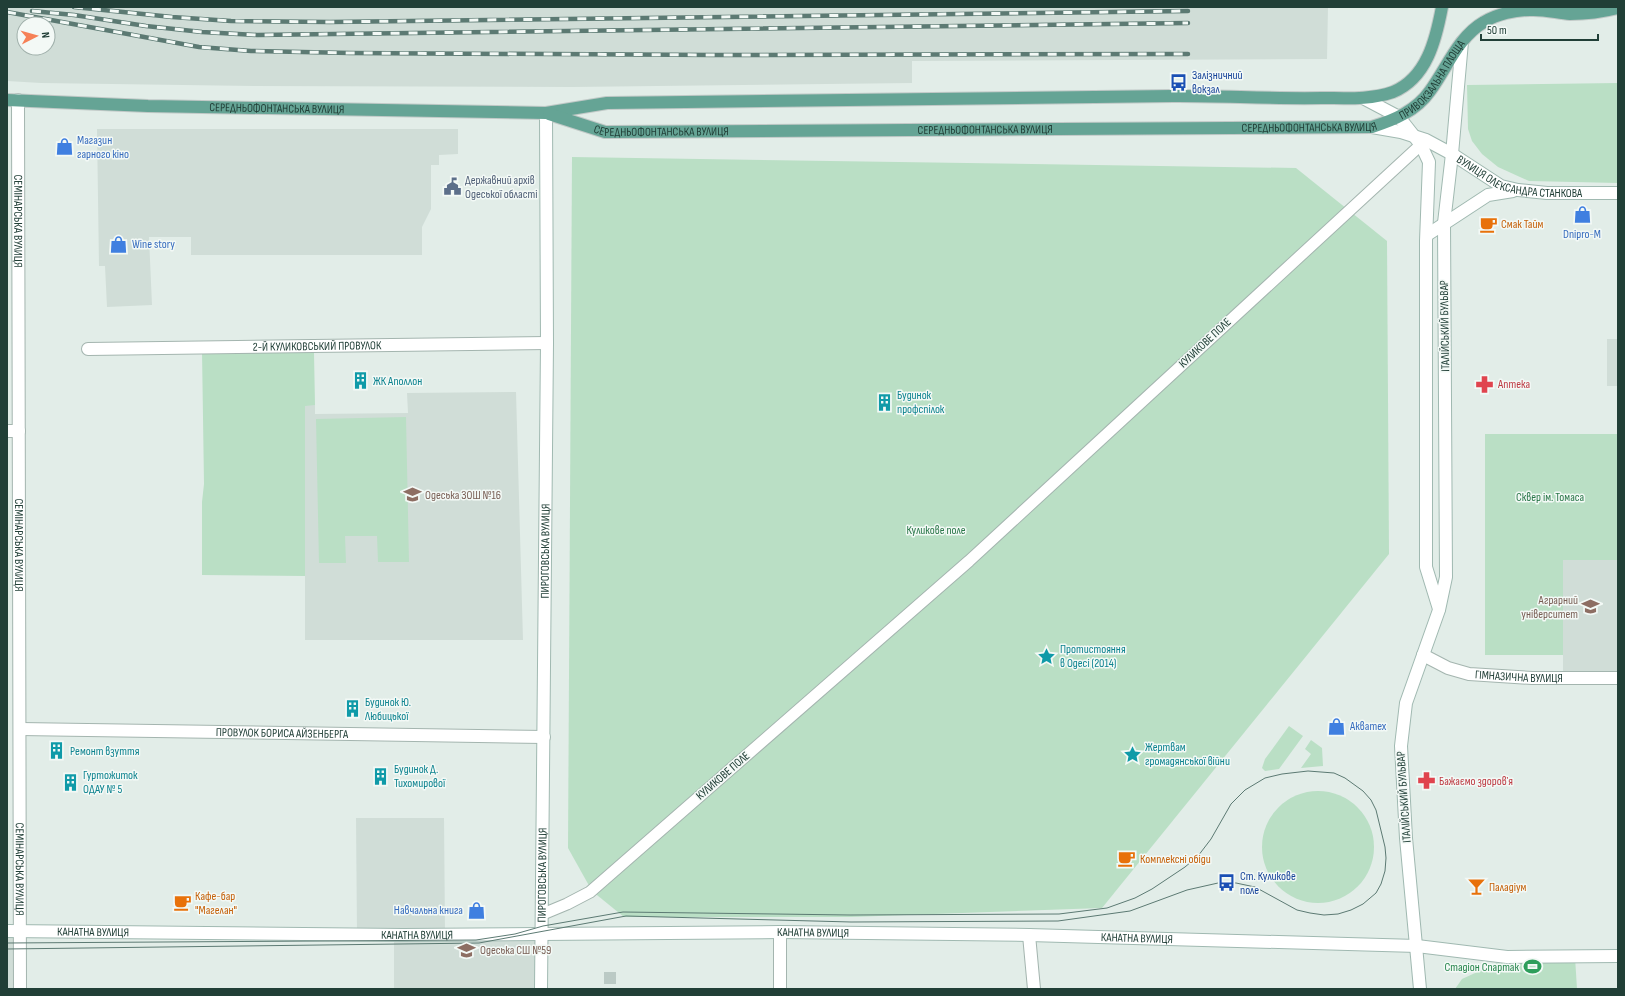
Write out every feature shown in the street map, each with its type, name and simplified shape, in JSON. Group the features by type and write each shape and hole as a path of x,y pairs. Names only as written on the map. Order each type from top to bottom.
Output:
{"main road":[{"name":"ПРИВОКЗАЛЬНА ПЛОЩА","path":"1363,98 1394,91 1405,85 1418,74 1428,58 1437,32 1442,7"},
{"name":"ПРИВОКЗАЛЬНА ПЛОЩА","path":"1372,127 1399,117 1419,103 1430,92 1469,33 1484,22 1500,15 1529,8 1570,14 1603,12 1618,8"},
{"name":"ІТАЛІЙСЬКИЙ БУЛЬВАР","path":"1420,989 1406,838 1401,746 1406,703 1439,610 1446,577 1447,532 1444,223 1462,42"},
{"name":"СЕРЕДНЬОФОНТАНСЬКА ВУЛИЦЯ","path":"12,100 156,106 546,113 607,103 1181,96 1286,99 1363,98"},
{"path":"1363,98 1399,117 1420,140"},
{"name":"СЕМІНАРСЬКА ВУЛИЦЯ","path":"12,100 13,431 20,729 20,989"},
{"name":"СЕРЕДНЬОФОНТАНСЬКА ВУЛИЦЯ","path":"546,113 605,132 1372,127 1420,140"},
{"name":"ПИРОГОВСЬКА ВУЛИЦЯ","path":"541,989 543,914 547,343 546,113"},
{"name":"ІТАЛІЙСЬКИЙ БУЛЬВАР","path":"1420,140 1429,162 1426,235 1426,567 1439,610"},
{"name":"ВУЛИЦЯ ОЛЕКСАНДРА СТАНКОВА","path":"1420,140 1452,154 1501,186 1518,190 1547,193 1618,194"},
{"path":"1426,235 1488,195 1518,190"},
{"name":"2-Й КУЛИКОВСЬКИЙ ПРОВУЛОК","path":"88,349 547,343"},
{"name":"ГІМНАЗИЧНА ВУЛИЦЯ","path":"1423,655 1448,668 1469,674 1532,678 1618,678"},
{"name":"ПРОВУЛОК БОРИСА АЙЗЕНБЕРГА","path":"20,729 544,737"},
{"name":"КАНАТНА ВУЛИЦЯ","path":"7,931 396,935 780,932 1029,934 1417,946 1507,957 1618,956"},
{"path":"780,932 780,989"},
{"path":"1029,934 1034,989"}],"street":[{"name":"КУЛИКОВЕ ПОЛЕ","path":"543,914 590,892 969,561 1420,140"}],"shaded area":[{"path":"7,7 1328,7 1327,59 912,61 912,83 572,87 254,86 41,83 7,81"},
{"path":"97,129 458,129 458,154 439,155 439,165 431,165 431,209 422,227 422,255 191,255 191,237 149,237 152,305 107,307 105,266 99,266"},
{"path":"1607,339 1618,339 1618,386 1607,386"},
{"name":"Одеська ЗОШ №16","path":"516,392 523,640 305,640 305,405 315,405 315,414 408,413 407,393"},
{"name":"Аграрний університет","path":"1563,559 1618,560 1618,677 1563,677"},
{"path":"356,818 444,818 445,933 357,933"},
{"path":"7,932 20,932 20,989 7,989"},
{"name":"Одеська CШ №59","path":"394,936 540,936 540,989 394,989"}],"green space":[{"path":"1618,83 1618,183 1529,181 1498,167 1482,154 1472,141 1468,129 1467,85"},
{"name":"Куликове поле","path":"572,157 1296,168 1387,241 1389,554 1102,908 851,917 624,917 592,891 568,848"},
{"path":"202,351 314,353 315,405 305,406 305,576 202,575 202,502 204,484"},
{"path":"406,417 409,562 378,562 377,536 345,536 346,563 319,563 316,419"},
{"name":"Сквер ім. Томаса","path":"1485,434 1618,434 1618,560 1563,560 1563,655 1485,655"},
{"path":"1289,726 1303,736 1279,769 1265,771 1262,768 1265,759"},
{"path":"1311,740 1322,748 1323,766 1301,768 1311,754 1305,749"},
{"path":"1318,791 1339,795 1358,807 1370,826 1374,847 1370,868 1358,887 1339,899 1318,903 1297,899 1278,887 1266,868 1262,847 1266,826 1278,807 1297,795"},
{"name":"Стадіон Спартак","path":"1575,957 1577,989 1455,989 1462,979 1508,958"}],"tunnel":[{"path":"610,972 610,989"}],"tram line":[{"path":"7,943 476,940 515,934 543,926 623,912 850,915 1059,914 1107,908 1135,898 1152,889 1185,867 1198,856 1211,839 1231,804 1245,790 1265,778 1282,774 1308,771 1334,773 1345,778 1363,791 1371,800 1376,810 1385,847 1386,858 1385,871 1381,884 1376,893 1363,904 1351,910 1338,914 1324,915 1297,910 1255,887 1236,883 1218,883 1187,890 1130,911 1058,921 851,922 626,916 479,943 7,949"}],"railway":[{"path":"74,7 172,17 231,21 330,22 1188,11"},
{"path":"32,11 202,32 257,35 1188,23"},
{"path":"7,12 199,47 251,51 714,55 1188,54"}],"place":[{"name":"Залізничний вокзал","path":"1179,82"},
{"name":"Магазин гарного кіно","path":"64,147"},
{"name":"Державний архів Одеської області","path":"452,187"},
{"name":"Dnipro-M","path":"1582,215"},
{"name":"Смак Тайм","path":"1488,224"},
{"name":"Wine story","path":"119,244"},
{"name":"ЖК Аполлон","path":"360,381"},
{"name":"Аптека","path":"1485,384"},
{"name":"Будинок профспілок","path":"884,402"},
{"name":"Одеська ЗОШ №16","path":"412,495"},
{"name":"Аграрний університет","path":"1591,607"},
{"name":"Протистояння в Одесі (2014)","path":"1047,656"},
{"name":"Будинок Ю. Любицької","path":"352,709"},
{"name":"Акватех","path":"1337,726"},
{"name":"Ремонт взуття","path":"57,751"},
{"name":"Жертвам громадянської війни","path":"1132,754"},
{"name":"Будинок Д. Тихомирової","path":"381,776"},
{"name":"Бажаємо здоровʼя","path":"1426,781"},
{"name":"Гуртожиток ОДАУ № 5","path":"70,782"},
{"name":"Комплексні обіди","path":"1127,859"},
{"name":"Ст. Куликове поле","path":"1227,883"},
{"name":"Паладіум","path":"1476,887"},
{"name":"Кафе-бар \"Магелан\"","path":"182,903"},
{"name":"Навчальна книга","path":"476,910"},
{"name":"Одеська CШ №59","path":"467,950"},
{"name":"Стадіон Спартак","path":"1532,967"}]}
